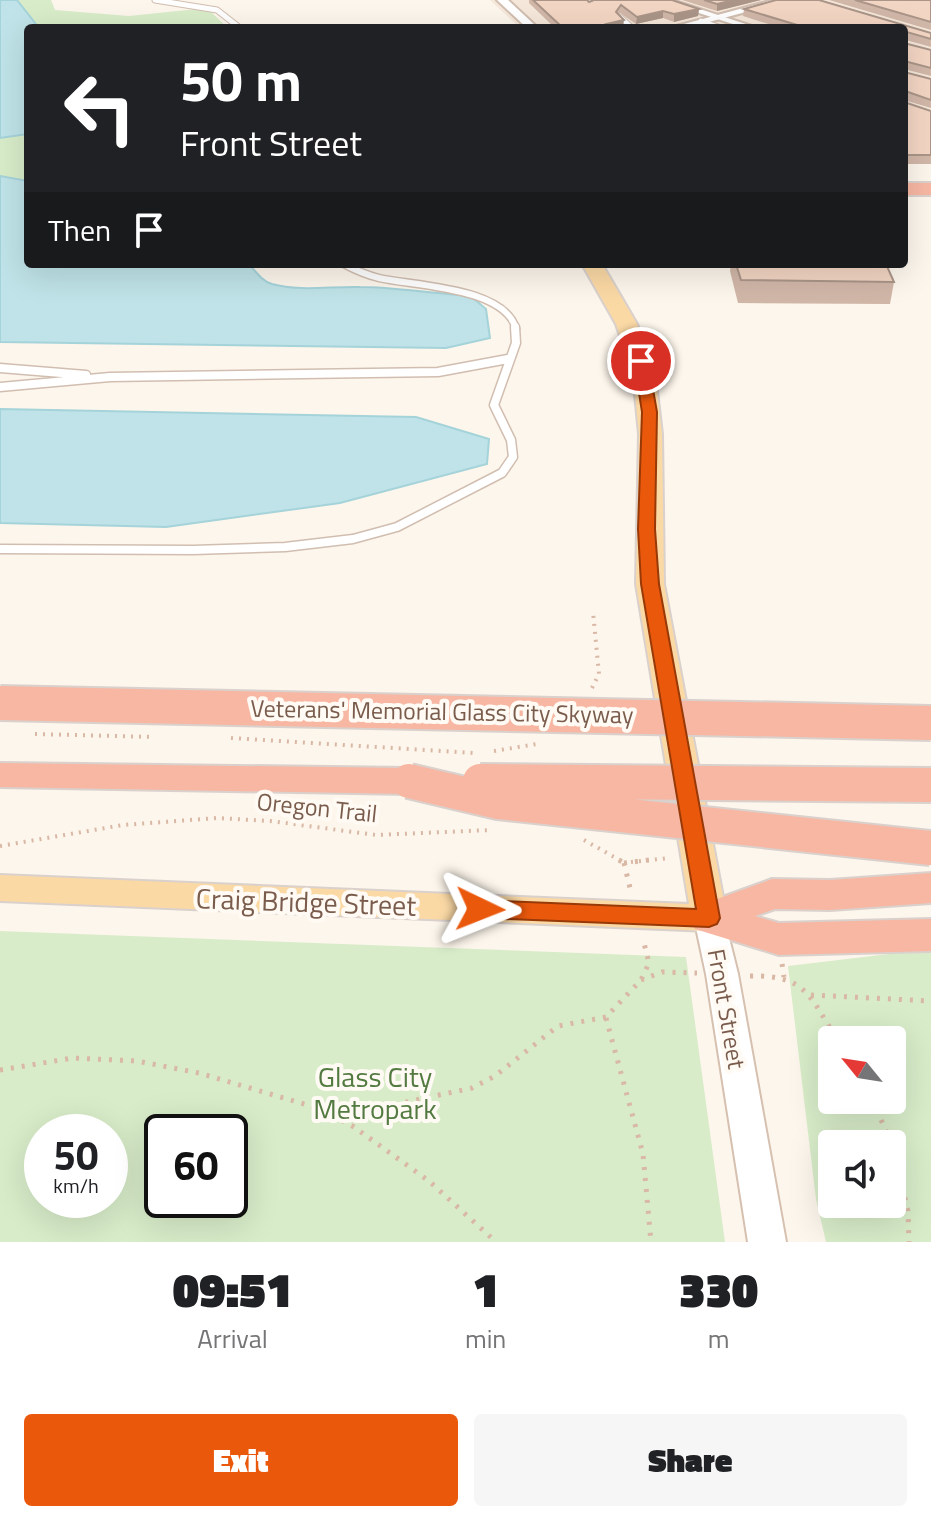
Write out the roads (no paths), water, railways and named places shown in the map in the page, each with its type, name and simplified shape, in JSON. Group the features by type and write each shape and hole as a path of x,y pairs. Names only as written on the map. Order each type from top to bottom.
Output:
{"highway":[{"path":"908,182 931,182"},
{"path":"908,189 931,189"},
{"name":"Veterans' Memorial Glass City Skyway","path":"0,703 931,723"},
{"path":"0,775 931,785"},
{"path":"409,781 498,802 931,848"},
{"path":"709,918 772,894 830,895 931,888"},
{"path":"709,918 779,939 931,935"}],"main road":[{"name":"Front Street","path":"594,268 623,317 644,376 650,421 647,529 650,584 709,918 722,974 767,1242"},
{"name":"Craig Bridge Street","path":"0,888 709,918"}],"street":[{"path":"502,0 529,24"},
{"path":"663,0 720,22"},
{"path":"692,24 720,22 785,0"}],"lane":[{"path":"155,0 217,10 235,24"},
{"path":"621,18 628,24"},
{"path":"0,549 193,550 285,547 353,539 397,527 502,473 513,457 511,440 494,405 517,335 515,323 495,304 455,290 367,275 352,268"},
{"path":"0,387 110,377 399,374 472,368 508,359"},
{"path":"0,368 110,377"}],"water":[{"path":"0,0 17,0 36,24 24,24 24,135 0,138"},
{"path":"0,176 24,180 24,268 252,268 265,281 283,286 372,287 460,295 474,299 486,309 490,338 446,348 0,342"},
{"path":"0,409 416,417 489,439 487,464 340,503 166,527 0,523"}],"park label":[{"name":"Glass City Metropark","path":"375,1093"}]}
